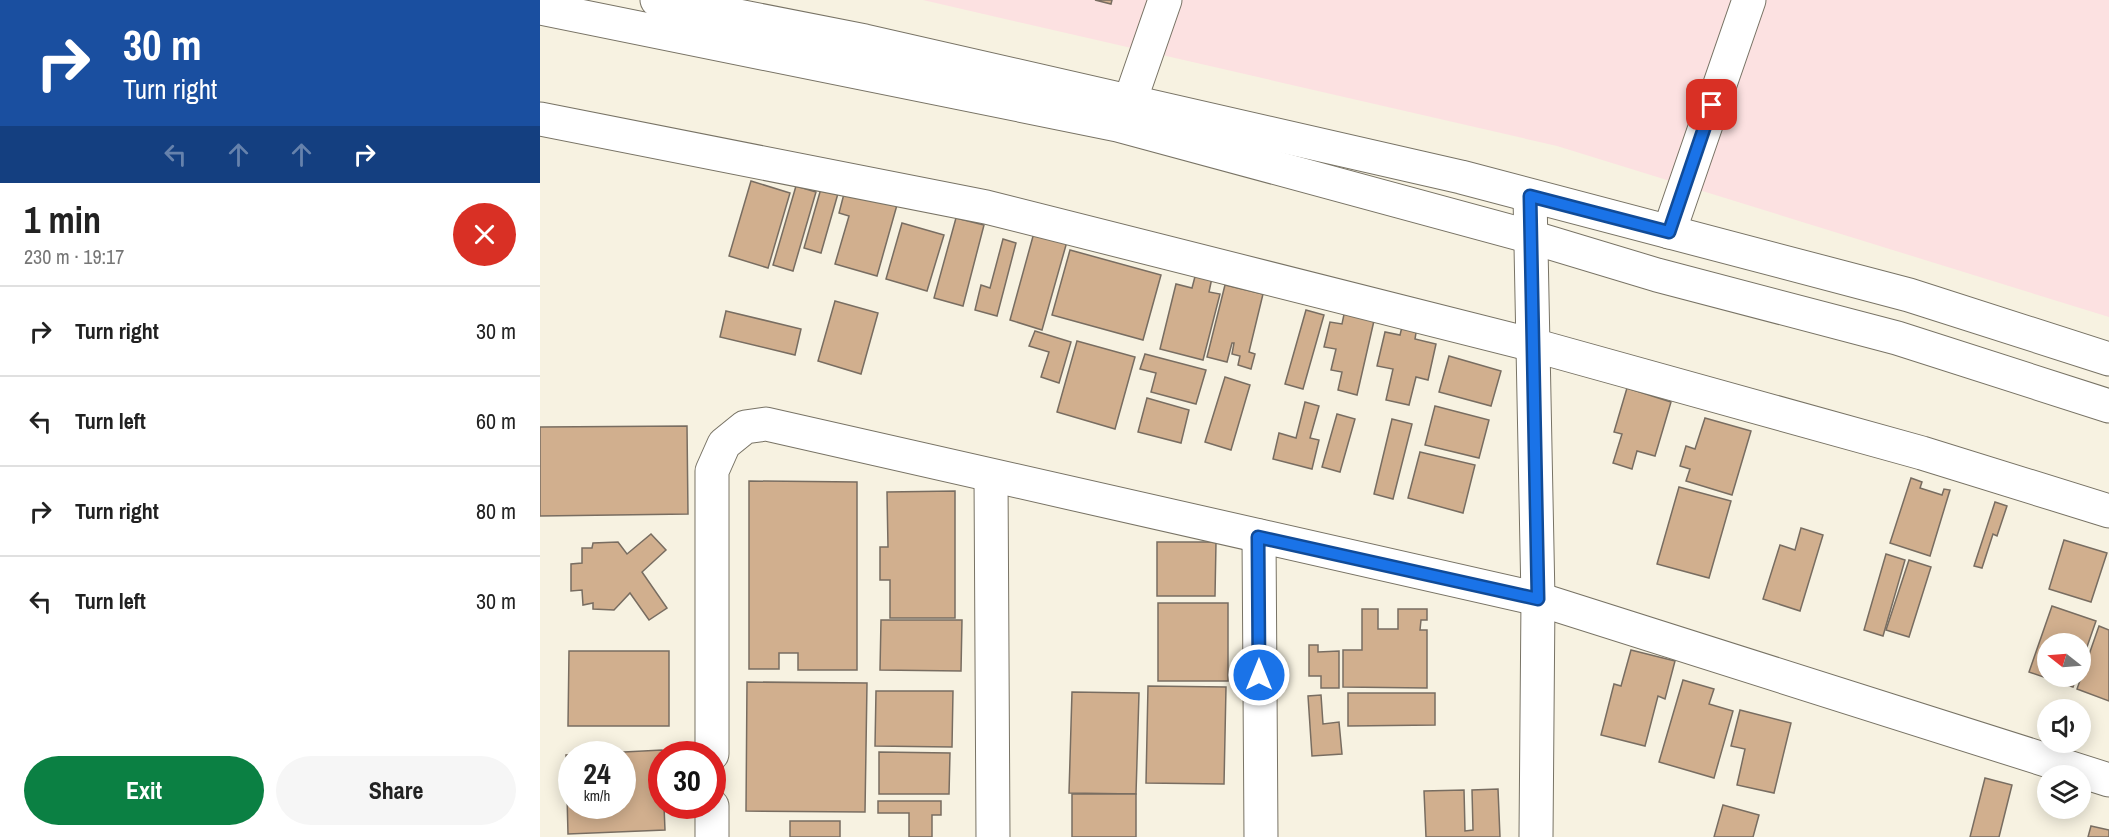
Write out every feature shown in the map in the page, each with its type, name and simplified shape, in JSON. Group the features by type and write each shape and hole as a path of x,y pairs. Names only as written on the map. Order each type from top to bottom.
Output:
{"street":[{"path":"657,0 865,40 1461,177 1909,295 2109,359"},
{"path":"1130,101 1164,0"},
{"path":"1669,232 1749,0"},
{"path":"540,8 1118,125 1531,237 1657,275 1897,338 2109,406"},
{"path":"540,120 986,207 1533,345 1922,453 2109,511"},
{"path":"1530,196 1538,599 1536,837"},
{"path":"712,741 712,471 724,444 745,427 766,424 1538,599 2109,780"},
{"path":"991,476 993,837"},
{"path":"1258,537 1261,837"},
{"path":"712,819 712,837"}],"shaded area":[{"path":"923,0 2109,0 2109,317 1557,146"}],"building":[{"path":"1095,0 1112,0 1111,4"},
{"path":"751,181 790,193 768,268 729,256"},
{"path":"822,185 839,190 821,253 804,248"},
{"path":"796,186 816,192 793,271 773,265"},
{"path":"845,190 897,205 877,276 835,264 849,216 839,213"},
{"path":"956,218 984,225 963,306 934,298"},
{"path":"902,223 944,235 927,291 886,279"},
{"path":"1035,229 1068,238 1042,330 1010,320"},
{"path":"1003,239 1016,243 997,316 975,310 981,285 990,288"},
{"path":"1070,250 1161,275 1143,340 1052,315"},
{"path":"1197,269 1213,273 1209,292 1220,294 1203,360 1160,349 1176,284 1192,288"},
{"path":"1225,285 1263,294 1249,352 1255,354 1251,369 1238,365 1240,356 1232,354 1234,343 1232,343 1227,362 1207,357"},
{"path":"835,301 878,313 861,374 818,361"},
{"path":"1346,305 1376,312 1357,395 1338,390 1342,372 1331,370 1336,349 1324,347 1330,322 1342,324"},
{"path":"1306,310 1324,315 1303,389 1285,384"},
{"path":"726,311 801,329 795,355 720,337"},
{"path":"1403,323 1417,327 1415,339 1436,344 1428,380 1416,377 1409,405 1386,400 1393,369 1377,366 1385,332 1400,335"},
{"path":"1035,331 1071,342 1059,383 1041,377 1049,352 1029,346"},
{"path":"1077,341 1135,357 1115,429 1057,412"},
{"path":"1145,354 1206,370 1196,404 1151,392 1156,373 1140,369"},
{"path":"1449,356 1501,371 1491,406 1439,392"},
{"path":"1225,377 1250,385 1231,450 1205,442"},
{"path":"1627,388 1671,402 1655,456 1637,451 1632,469 1613,463 1622,434 1614,432"},
{"path":"1147,398 1189,410 1181,443 1138,432"},
{"path":"1305,402 1319,406 1310,438 1319,440 1312,469 1273,459 1279,433 1296,438"},
{"path":"1435,406 1489,420 1479,458 1425,445"},
{"path":"1337,414 1355,419 1340,472 1322,467"},
{"path":"1705,418 1751,431 1732,495 1686,481 1690,469 1680,466 1686,446 1695,449"},
{"path":"1392,419 1412,424 1393,499 1374,494"},
{"path":"687,426 688,514 540,516 540,427"},
{"path":"1420,452 1475,465 1463,513 1408,498"},
{"path":"1911,478 1922,482 1920,488 1942,495 1944,489 1950,490 1930,556 1890,543"},
{"path":"749,481 857,482 857,670 798,670 798,653 779,653 779,669 749,669"},
{"path":"1679,487 1731,501 1709,578 1657,564"},
{"path":"955,491 955,618 890,618 890,580 880,580 880,547 888,547 887,492"},
{"path":"1995,502 2007,506 1997,536 1993,534 1982,568 1974,566"},
{"path":"1801,528 1823,535 1800,611 1763,599 1780,545 1795,550"},
{"path":"651,534 666,550 642,572 667,608 649,620 630,593 614,610 593,609 593,603 583,605 582,590 571,591 571,564 582,563 582,548 592,548 593,543 618,542 627,554"},
{"path":"2064,540 2107,553 2091,602 2049,589"},
{"path":"1157,542 1216,542 1215,596 1157,596"},
{"path":"1886,554 1905,560 1883,636 1864,630"},
{"path":"1909,560 1931,567 1909,637 1886,630"},
{"path":"1158,603 1228,603 1228,681 1158,681"},
{"path":"2052,606 2096,621 2091,635 2091,633 2043,633"},
{"path":"1362,609 1378,609 1378,629 1398,629 1398,609 1427,609 1427,620 1421,620 1420,630 1427,630 1427,688 1343,687 1343,650 1362,650"},
{"path":"881,620 962,620 961,671 880,670"},
{"path":"2099,626 2109,630 2109,701 2077,689 2078,687 2091,687 2091,649"},
{"path":"1309,645 1318,645 1318,652 1339,651 1339,688 1321,688 1321,676 1309,676"},
{"path":"2037,649 2037,675 2029,672"},
{"path":"1631,650 1675,661 1665,699 1658,696 1645,746 1601,735 1614,684 1621,686"},
{"path":"569,651 669,651 669,726 568,726"},
{"path":"1683,680 1714,689 1709,704 1733,711 1714,778 1659,762"},
{"path":"747,682 867,683 865,812 746,811"},
{"path":"1148,686 1226,687 1224,784 1146,783"},
{"path":"876,691 953,691 952,747 875,746"},
{"path":"1072,692 1139,693 1136,794 1069,793"},
{"path":"1348,693 1435,693 1435,725 1348,726"},
{"path":"1321,695 1323,724 1339,722 1342,754 1312,756 1308,696"},
{"path":"1740,710 1791,723 1774,793 1737,785 1745,749 1731,746"},
{"path":"636,751 648,751 648,819 665,819 665,830 568,834 568,819 636,819"},
{"path":"879,752 950,753 949,794 879,794"},
{"path":"1985,778 2012,785 1999,837 1970,837"},
{"path":"1498,789 1500,837 1426,837 1424,791 1464,790 1465,831 1473,830 1472,790"},
{"path":"1072,794 1136,794 1136,837 1072,837"},
{"path":"878,801 941,801 941,815 932,815 932,837 909,837 909,813 878,813"},
{"path":"1723,805 1759,815 1753,837 1714,837"},
{"path":"790,821 840,821 840,837 790,837"},
{"path":"2091,826 2109,830 2109,837 2088,837"}],"route":[{"path":"1259,675 1258,537 1538,599 1530,196 1669,232 1712,105"}]}
